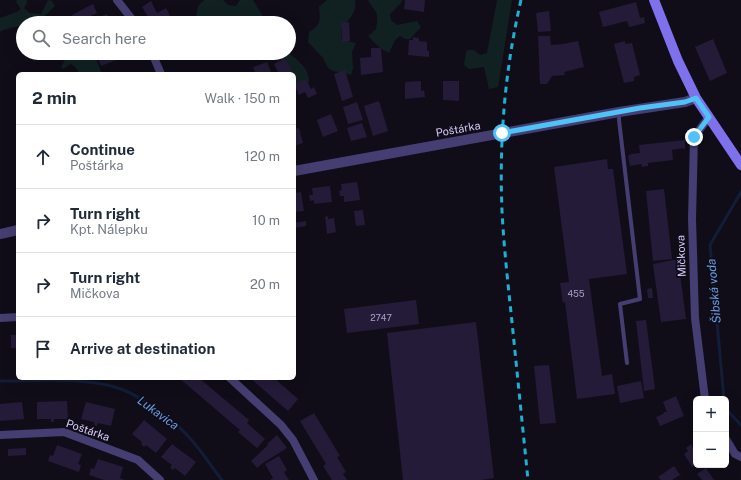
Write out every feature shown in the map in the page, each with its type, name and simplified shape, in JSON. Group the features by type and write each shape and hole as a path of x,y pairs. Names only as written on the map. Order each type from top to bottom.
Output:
{"main road":[{"path":"654,0 678,61 696,98 741,165"}],"street":[{"path":"118,0 130,16"},
{"path":"155,60 160,72"},
{"name":"Poštárka","path":"296,171 619,112 685,102 696,98"},
{"name":"Mičkova","path":"705,396 695,318 692,219 694,137 709,117"},
{"path":"0,234 16,230"},
{"path":"0,318 16,317"},
{"path":"232,380 280,425 293,440 314,480"},
{"name":"Poštárka","path":"0,435 64,432 138,460 160,480"},
{"path":"729,445 734,454 741,457"}],"lane":[{"path":"619,112 640,299 620,304 627,363"}],"shaded area":[{"path":"17,0 27,0 24,8 30,13 41,14 48,0 52,1 55,6 44,16 16,16 16,27 0,32 0,18 21,9 16,2"},
{"path":"204,0 223,0 228,5 236,6 240,0 253,0 263,16 196,16 198,6"},
{"path":"327,0 355,0 354,12 341,28 341,37 346,41 356,43 352,52 353,69 351,75 333,71 328,68 323,58 308,42 309,32 316,27 319,22 319,7"},
{"path":"368,0 402,0 390,14 391,20 397,25 417,21 421,27 410,39 405,39 400,36 395,40 389,53 380,48 368,36 376,29 377,18 376,12"},
{"path":"497,0 512,0 498,87 489,89 484,67 469,69 464,65 466,52 468,50 474,50 480,55 487,53"},
{"path":"296,59 308,73 309,82 299,84 296,87 296,72 287,72 288,67 282,60 296,60"},
{"path":"65,60 97,60 101,72 78,72 77,69 71,64 63,69 61,67"}],"building":[{"path":"405,0 425,0 424,12 404,9"},
{"path":"151,1 157,13 166,8 170,15 148,16 142,7"},
{"path":"636,2 640,18 644,17 645,23 629,27 627,21 603,27 599,12"},
{"path":"93,4 97,13 91,16 72,15"},
{"path":"549,11 551,31 538,32 536,13"},
{"path":"349,22 350,41 342,42 341,23"},
{"path":"538,36 550,36 551,45 578,41 584,67 564,72 565,75 552,76 547,84 540,84"},
{"path":"413,37 419,38 419,41 427,42 429,57 408,55 409,40 413,40"},
{"path":"713,39 727,73 710,81 695,47"},
{"path":"625,41 625,44 632,43 640,75 634,77 634,81 624,83 614,44"},
{"path":"371,48 381,48 383,72 361,75 360,58 371,57"},
{"path":"99,60 116,60 101,66"},
{"path":"281,60 286,60 292,71 278,72 274,64"},
{"path":"267,62 271,72 255,72 253,67"},
{"path":"345,70 353,97 342,101 334,74"},
{"path":"306,79 311,89 314,87 317,94 308,98 305,92 299,95 296,88 296,83"},
{"path":"421,81 421,91 424,90 425,97 405,99 405,82"},
{"path":"443,81 459,81 459,101 443,100"},
{"path":"379,101 388,131 373,136 364,106"},
{"path":"357,102 363,120 348,124 343,107"},
{"path":"331,114 338,131 323,137 317,120"},
{"path":"362,123 367,137 351,141 347,128"},
{"path":"299,128 303,143 296,145 296,129"},
{"path":"685,140 685,149 672,150 673,160 648,163 648,166 642,167 641,164 630,166 628,156 631,154 640,153 639,145"},
{"path":"607,159 608,169 613,169 627,274 589,279 602,376 612,374 615,394 577,399 565,302 563,303 560,283 569,282 554,167"},
{"path":"357,182 360,200 344,202 344,196 340,196 339,191 342,190 341,184"},
{"path":"330,186 332,202 314,204 314,200 310,201 309,195 313,195 312,188"},
{"path":"664,189 672,259 653,261 646,191"},
{"path":"301,192 304,211 296,212 296,193"},
{"path":"363,210 365,225 356,226 354,211"},
{"path":"328,216 328,219 334,218 336,232 327,234 325,217"},
{"path":"306,221 306,226 296,228 296,223"},
{"path":"678,259 686,319 661,322 653,264"},
{"path":"652,288 653,298 648,298 647,289"},
{"path":"416,300 419,324 347,333 344,309"},
{"path":"646,320 655,389 644,391 636,321"},
{"path":"476,322 494,478 481,480 403,480 387,333"},
{"path":"11,335 16,335 16,348 11,348"},
{"path":"549,365 556,423 540,424 534,366"},
{"path":"181,380 201,380 249,420 247,423 265,439 257,448 238,432 240,430"},
{"path":"252,380 276,380 298,399 288,411"},
{"path":"641,381 644,398 620,403 617,386"},
{"path":"676,396 684,416 660,426 656,417 664,412 667,412 663,402"},
{"path":"67,401 68,419 54,419 54,422 51,422 51,419 37,419 37,402"},
{"path":"22,402 24,419 0,421 0,404"},
{"path":"86,402 115,409 111,426 98,423 97,426 94,425 94,422 81,419"},
{"path":"314,413 340,456 337,457 346,472 343,474 347,480 332,480 323,466 326,464 300,421"},
{"path":"144,420 167,439 156,453 146,445 144,447 141,444 142,442 132,434"},
{"path":"277,435 287,448 257,468 251,461"},
{"path":"172,444 196,462 185,476 175,468 173,470 170,468 172,465 161,457"},
{"path":"691,444 693,448 692,467 684,454 688,451 686,448"},
{"path":"57,445 82,454 78,464 81,465 79,472 48,461 50,455 53,456"},
{"path":"26,448 26,455 8,456 8,449"},
{"path":"279,456 287,470 284,472 289,480 270,480 273,478 265,464"},
{"path":"98,459 123,467 120,478 125,480 104,480 89,475 91,468 94,469"},
{"path":"674,466 680,475 672,480 661,480 658,477"},
{"path":"706,468 714,480 702,480 697,474"}],"waterway":[{"name":"Šibská voda","path":"724,396 710,245 741,192"},
{"name":"Lukavica","path":"0,381 44,380 90,382 126,391 164,414 180,428 196,445 222,480"},
{"name":"Šibská voda","path":"729,412 741,425"}],"railway":[{"path":"521,0 515,26 504,105 501,184 505,256 528,480"}],"route":[{"path":"502,133 640,108 685,102 696,98 709,117 694,137"}]}
